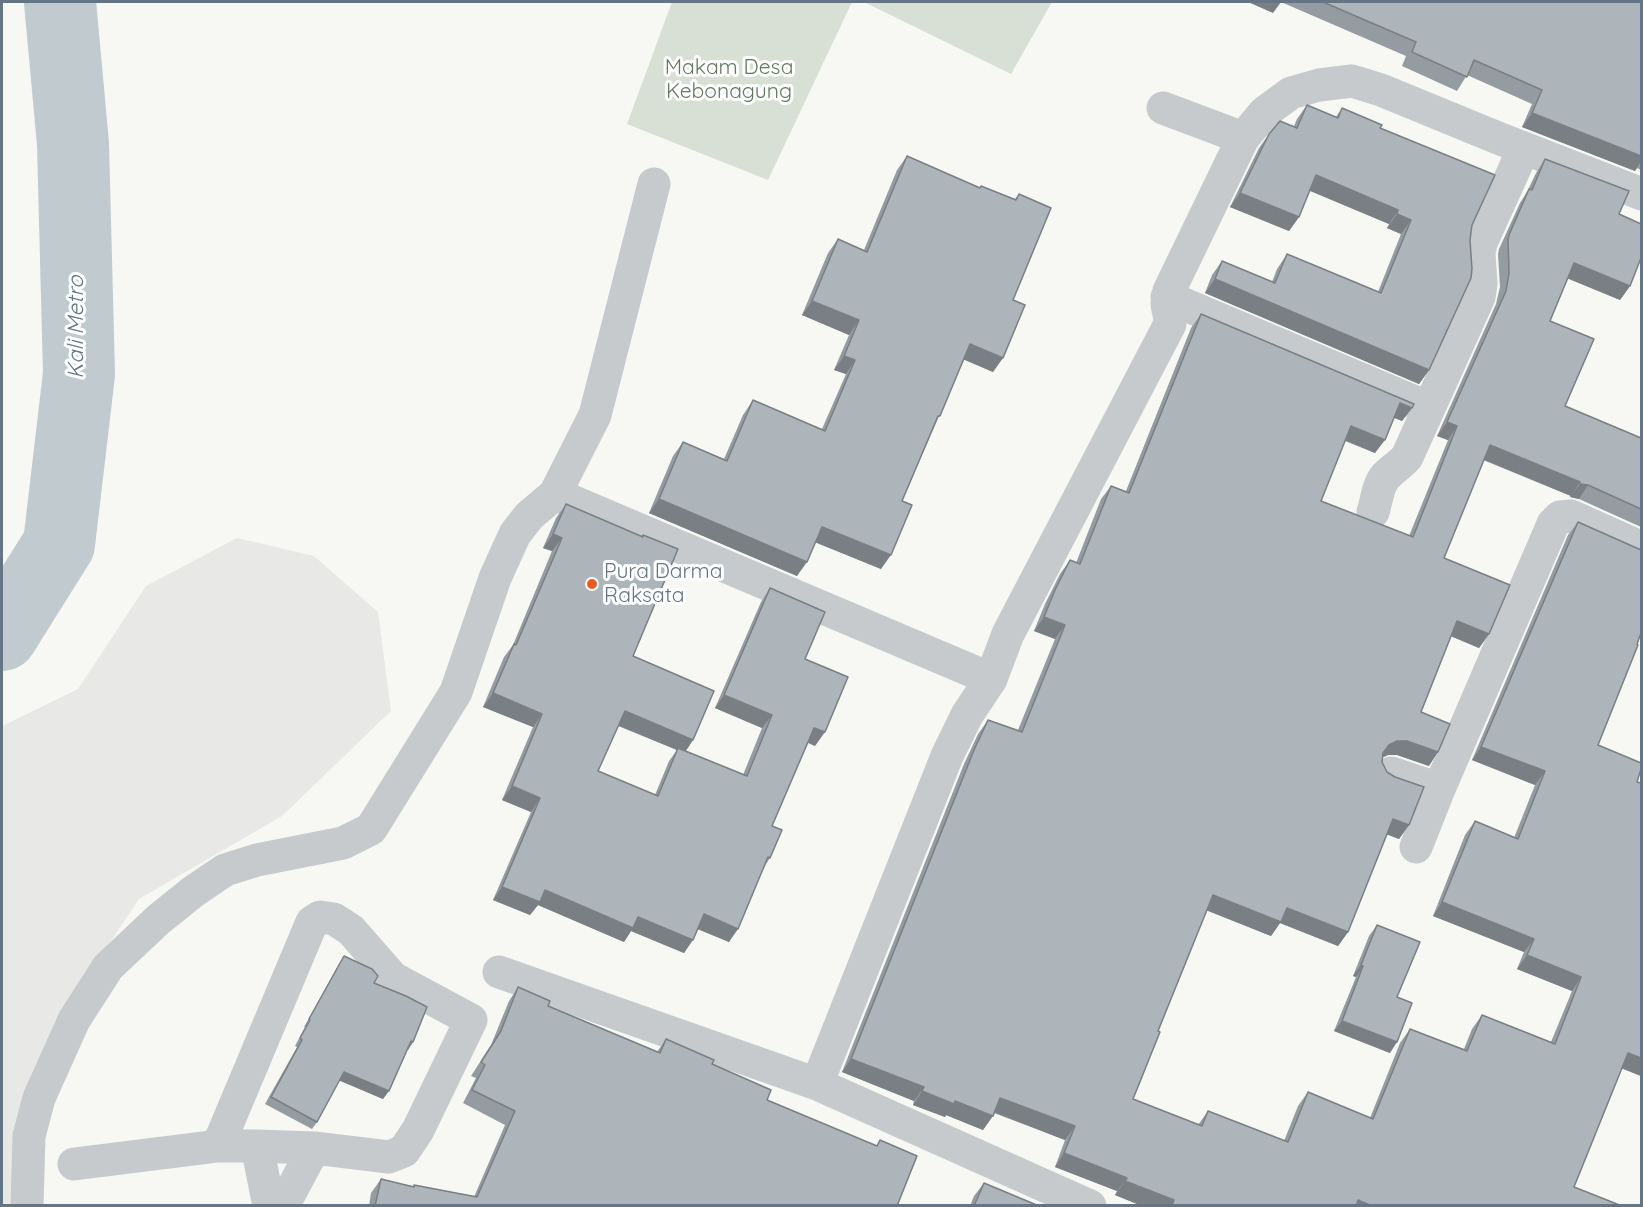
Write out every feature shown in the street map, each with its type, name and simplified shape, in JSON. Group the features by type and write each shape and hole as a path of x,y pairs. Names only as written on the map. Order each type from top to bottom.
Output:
{"street":[{"path":"817,1084 947,756 968,716 992,679 1008,634 1170,324 1166,307 1167,297 1243,138 1265,112 1292,93 1352,81 1381,90 1524,148 1639,184"},
{"path":"1163,108 1243,138"},
{"path":"1373,512 1382,481 1407,457 1479,297 1481,243 1524,148"},
{"path":"27,1206 29,1136 39,1098 74,1020 108,967 159,919 225,870 257,860 343,843 371,829 456,692 495,578 515,534 530,516 555,494 595,414 654,184"},
{"path":"1167,297 1430,408"},
{"path":"555,494 992,679"},
{"path":"1416,847 1553,524 1560,517 1571,516 1641,548"},
{"path":"1391,773 1439,789"},
{"path":"74,1164 218,1146 314,1148 389,1157 404,1151 418,1130 471,1020 393,978 351,930 334,920 320,917 312,922 218,1146"},
{"path":"500,972 817,1084 1090,1206"},
{"path":"257,1146 269,1206"},
{"path":"283,1206 314,1148"}],"shaded area":[{"path":"237,538 314,556 378,612 391,711 282,816 139,899 105,950 57,1032 13,1130 15,1205 2,1206 2,726 78,689 146,586"}],"green space":[{"name":"Makam Desa Kebonagung","path":"672,2 852,2 768,180 627,124"},
{"path":"864,2 1052,2 1011,74"}],"building":[{"path":"1323,2 1641,2 1641,156 1532,113 1542,90 1474,60 1467,77 1412,52 1416,42"},
{"path":"1307,105 1338,118 1342,108 1382,125 1380,128 1495,175 1472,225 1471,278 1429,370 1215,279 1222,261 1275,283 1287,254 1381,293 1411,220 1397,214 1398,210 1316,175 1299,217 1240,193 1269,134 1280,121 1297,128"},
{"path":"907,156 980,188 981,186 1016,200 1019,194 1051,208 1013,300 1025,305 1003,358 970,344 902,501 912,505 891,555 822,527 807,562 659,499 683,442 727,461 753,400 825,431 855,360 844,356 859,320 812,301 838,239 867,252"},
{"path":"1545,159 1629,191 1619,214 1641,224 1641,258 1630,286 1574,263 1550,321 1594,339 1565,406 1641,438 1641,509 1490,445 1444,558 1510,585 1489,634 1457,621 1421,712 1450,724 1438,752 1407,741 1397,741 1389,745 1383,753 1382,762 1387,772 1424,787 1409,825 1393,819 1348,932 1287,908 1281,922 1213,895 1133,1099 1202,1126 1208,1111 1288,1142 1308,1092 1373,1119 1410,1029 1467,1051 1482,1015 1555,1044 1581,977 1527,955 1534,939 1442,902 1475,821 1518,839 1545,771 1481,747 1578,522 1641,550 1641,633 1598,745 1641,763 1637,782 1641,783 1641,1058 1628,1053 1574,1187 1622,1206 1372,1206 1358,1200 1356,1206 1172,1206 1174,1200 1064,1153 1075,1126 1000,1098 993,1116 955,1101 954,1104 922,1091 924,1087 851,1059 988,720 1022,732 1065,625 1044,617 1055,590 1070,560 1080,564 1111,486 1129,493 1201,314 1414,404 1412,408 1400,403 1385,440 1351,426 1321,501 1413,537 1457,426 1447,422 1506,291 1509,273 1509,235"},
{"path":"566,504 643,537 643,535 678,549 633,656 714,691 693,740 625,711 598,771 658,796 678,748 747,776 772,715 724,695 770,588 825,612 805,659 848,677 825,732 814,728 772,826 782,830 770,858 768,857 738,929 704,914 693,940 638,917 633,928 545,890 540,902 502,887 540,798 512,786 542,714 493,693 562,538 553,534"},
{"path":"1377,925 1420,942 1397,997 1412,1003 1397,1042 1342,1021"},
{"path":"344,956 372,969 378,976 374,983 427,1007 389,1091 344,1072 317,1122 271,1097 302,1040 300,1038 309,1019"},
{"path":"518,987 550,1001 548,1006 660,1053 666,1039 714,1060 712,1064 771,1090 767,1100 877,1146 880,1140 917,1156 897,1206 375,1206 381,1179 477,1197 515,1111 472,1090 485,1065 481,1062 501,1031"},
{"path":"984,1183 1039,1206 974,1206"}],"waterway":[{"name":"Kali Metro","path":"2,635 59,544 79,374 73,144 60,2"}],"place":[{"name":"Pura Darma Raksata","path":"592,584"}]}
